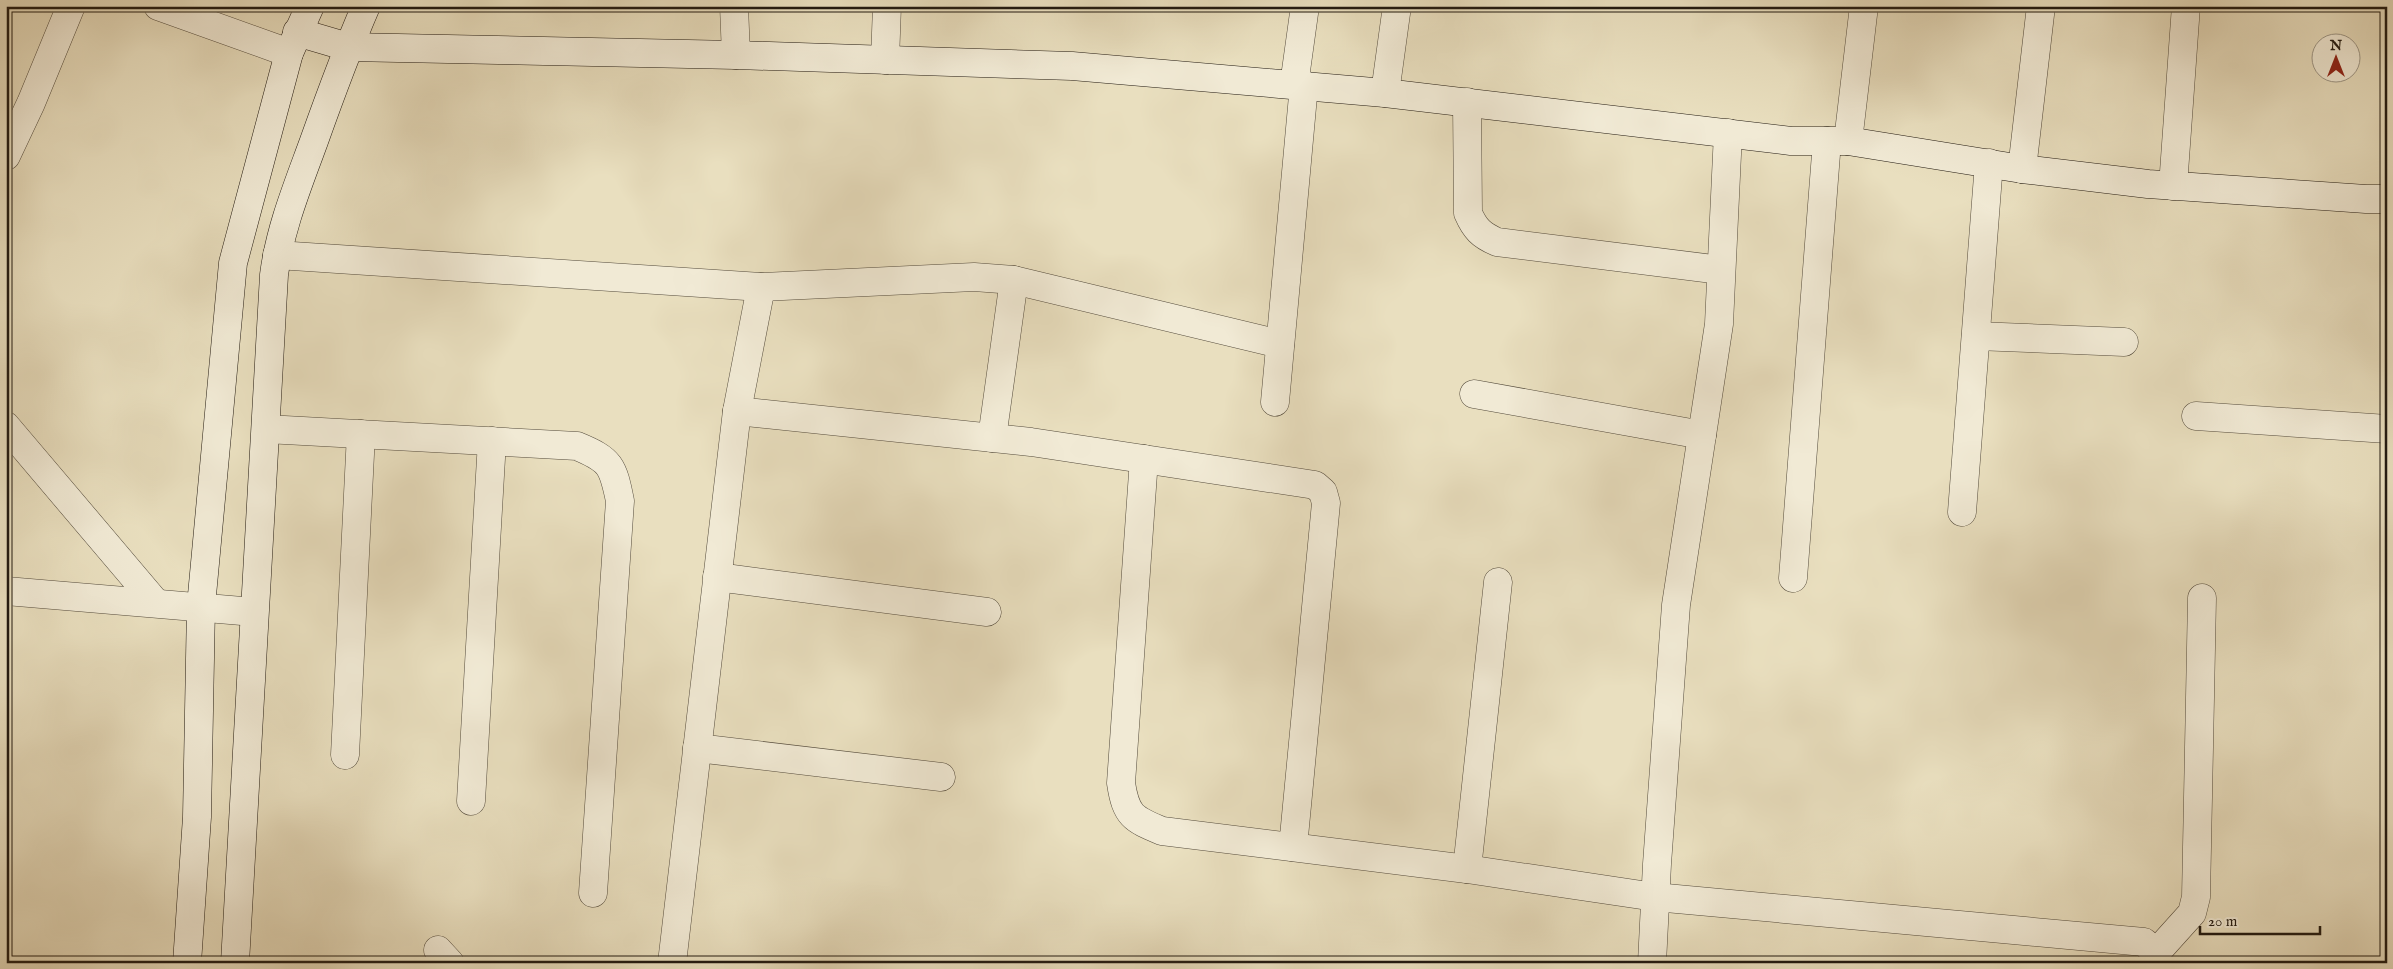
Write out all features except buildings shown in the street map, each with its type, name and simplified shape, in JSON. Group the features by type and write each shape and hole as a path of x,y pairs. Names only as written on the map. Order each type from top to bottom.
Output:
{"street":[{"path":"6,156 31,103 71,6"},
{"path":"158,6 293,43 348,47 736,55 1072,66 1385,93 1791,141 1837,141 2022,169 2173,186 2387,199"},
{"path":"187,963 197,817 201,606 233,264 293,43 310,6"},
{"path":"235,963 254,612 277,256 286,217 348,47 366,6"},
{"path":"734,6 736,55"},
{"path":"885,60 886,6"},
{"path":"1275,402 1305,6"},
{"path":"1385,93 1397,6"},
{"path":"1793,578 1837,141 1864,6"},
{"path":"2022,169 2041,6"},
{"path":"2173,186 2186,6"},
{"path":"1466,102 1468,213 1474,228 1483,236 1497,242 1721,270"},
{"path":"1652,963 1676,605 1719,324 1728,133"},
{"path":"1962,512 1989,163"},
{"path":"277,256 761,287 974,277 1014,280 1280,344"},
{"path":"992,438 1014,280"},
{"path":"672,963 737,411 761,287"},
{"path":"1976,336 2124,342"},
{"path":"1474,394 1702,435"},
{"path":"737,411 992,438 1315,485 1323,492 1326,503 1293,847"},
{"path":"2196,416 2387,429"},
{"path":"6,426 156,603"},
{"path":"266,429 577,446 599,455 614,472 620,501 594,894"},
{"path":"345,755 361,434"},
{"path":"471,801 492,441"},
{"path":"1144,459 1121,783 1124,802 1136,820 1162,831 1467,869 1655,897 2144,942 2157,958 2192,914 2196,897 2202,598"},
{"path":"717,577 986,612"},
{"path":"1467,869 1498,582"},
{"path":"6,591 201,606 254,612"},
{"path":"696,748 941,777"}]}
